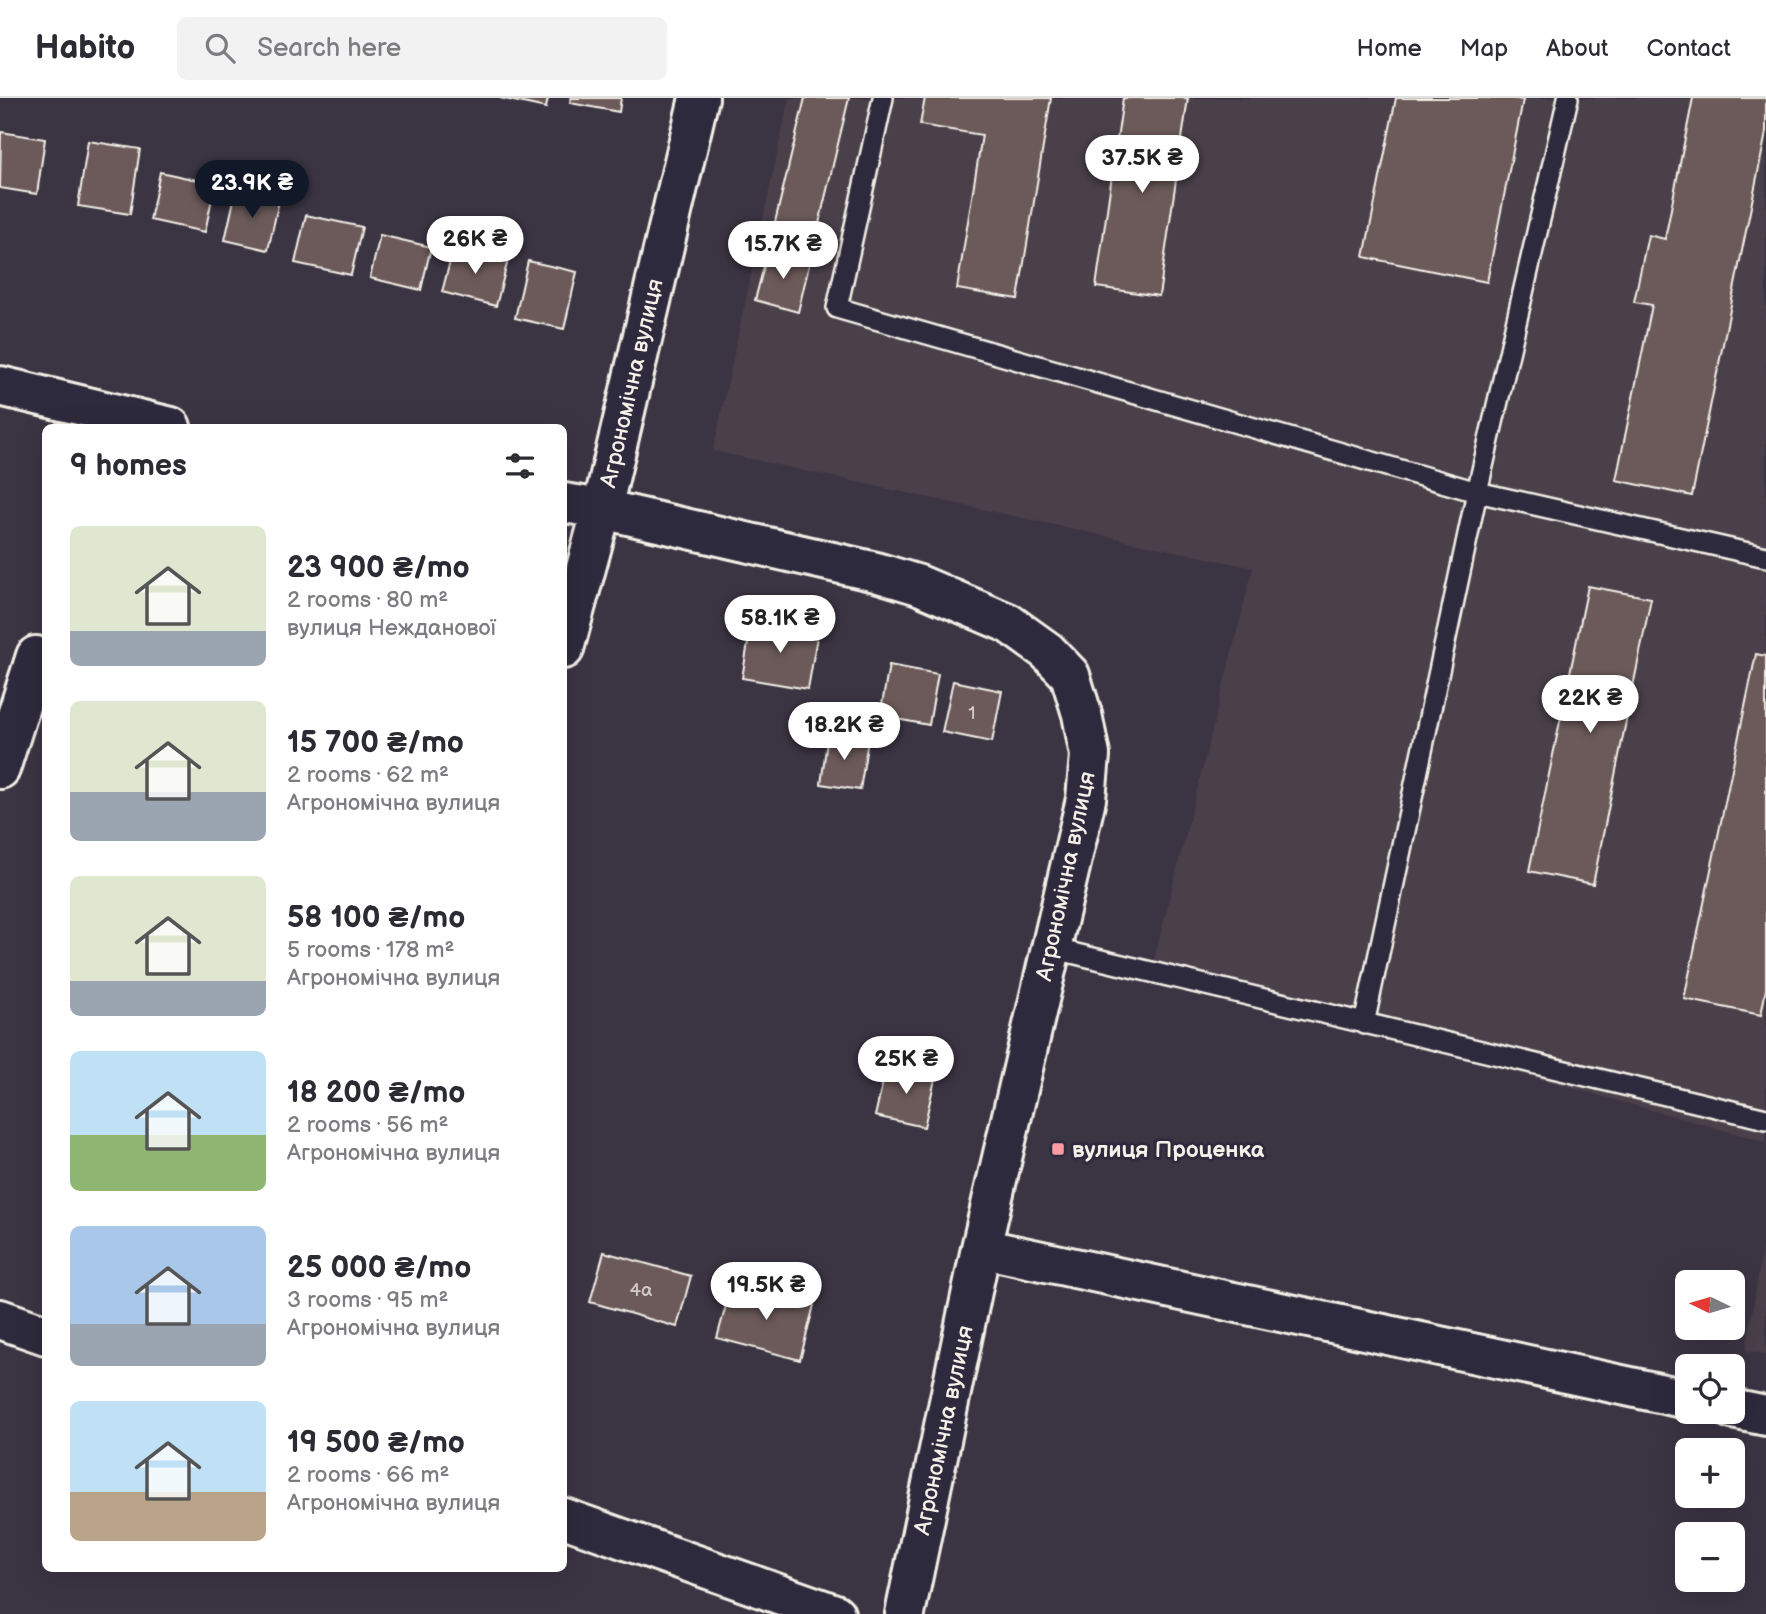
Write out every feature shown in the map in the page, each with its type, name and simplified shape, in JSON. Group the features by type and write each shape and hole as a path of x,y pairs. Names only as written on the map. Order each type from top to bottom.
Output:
{"street":[{"name":"Агрономічна вулиця","path":"699,98 602,509 876,572 919,586 1008,623 1047,651 1070,675 1082,714 1090,755 1086,799 981,1248 905,1614"},
{"path":"0,386 158,424"},
{"path":"567,503 602,509 567,638"},
{"path":"0,769 36,656"},
{"path":"981,1248 1675,1396"},
{"path":"0,1319 42,1334"},
{"path":"1745,1412 1766,1416"},
{"path":"567,1519 835,1614"}],"lane":[{"path":"883,98 837,308 1477,492 1766,557"},
{"path":"1364,1024 1477,492 1568,98"},
{"path":"1051,948 1766,1119"}],"shaded area":[{"path":"789,98 1766,98 1766,1142 1151,971 1253,568 713,451"},
{"path":"1766,1226 1766,1354 1746,1351"}],"building":[{"path":"500,98 548,98 546,108"},
{"path":"571,98 621,98 619,112 570,103"},
{"path":"805,98 849,98 810,261 768,251"},
{"path":"925,98 1051,98 1018,299 957,289 982,135 920,125"},
{"path":"1123,98 1188,98 1159,296 1096,287"},
{"path":"1396,98 1523,100 1487,282 1364,257"},
{"path":"1693,98 1766,98 1766,133 1692,496 1616,480 1652,305 1634,302 1648,235 1665,239"},
{"path":"1,132 45,139 37,194 0,188"},
{"path":"88,141 140,149 130,214 78,206"},
{"path":"160,172 215,184 205,232 150,220"},
{"path":"236,191 279,201 268,250 225,240"},
{"path":"306,215 362,227 351,275 295,263"},
{"path":"380,235 431,247 421,290 370,278"},
{"path":"454,246 508,260 496,306 442,292"},
{"path":"768,251 810,261 798,312 755,300"},
{"path":"528,261 577,272 564,329 515,318"},
{"path":"1588,586 1651,598 1593,884 1529,871"},
{"path":"752,620 818,631 808,689 742,678"},
{"path":"1756,654 1766,656 1766,989 1761,1015 1684,999"},
{"path":"889,665 938,674 929,725 880,716"},
{"path":"953,681 1002,691 992,742 942,732"},
{"path":"828,734 868,740 860,790 821,784"},
{"path":"887,1064 936,1075 924,1127 875,1116"},
{"path":"604,1252 691,1276 677,1327 590,1302"},
{"path":"732,1284 814,1305 800,1360 717,1338"}],"place":[{"name":"вулиця Проценка","path":"1058,1149"}]}
